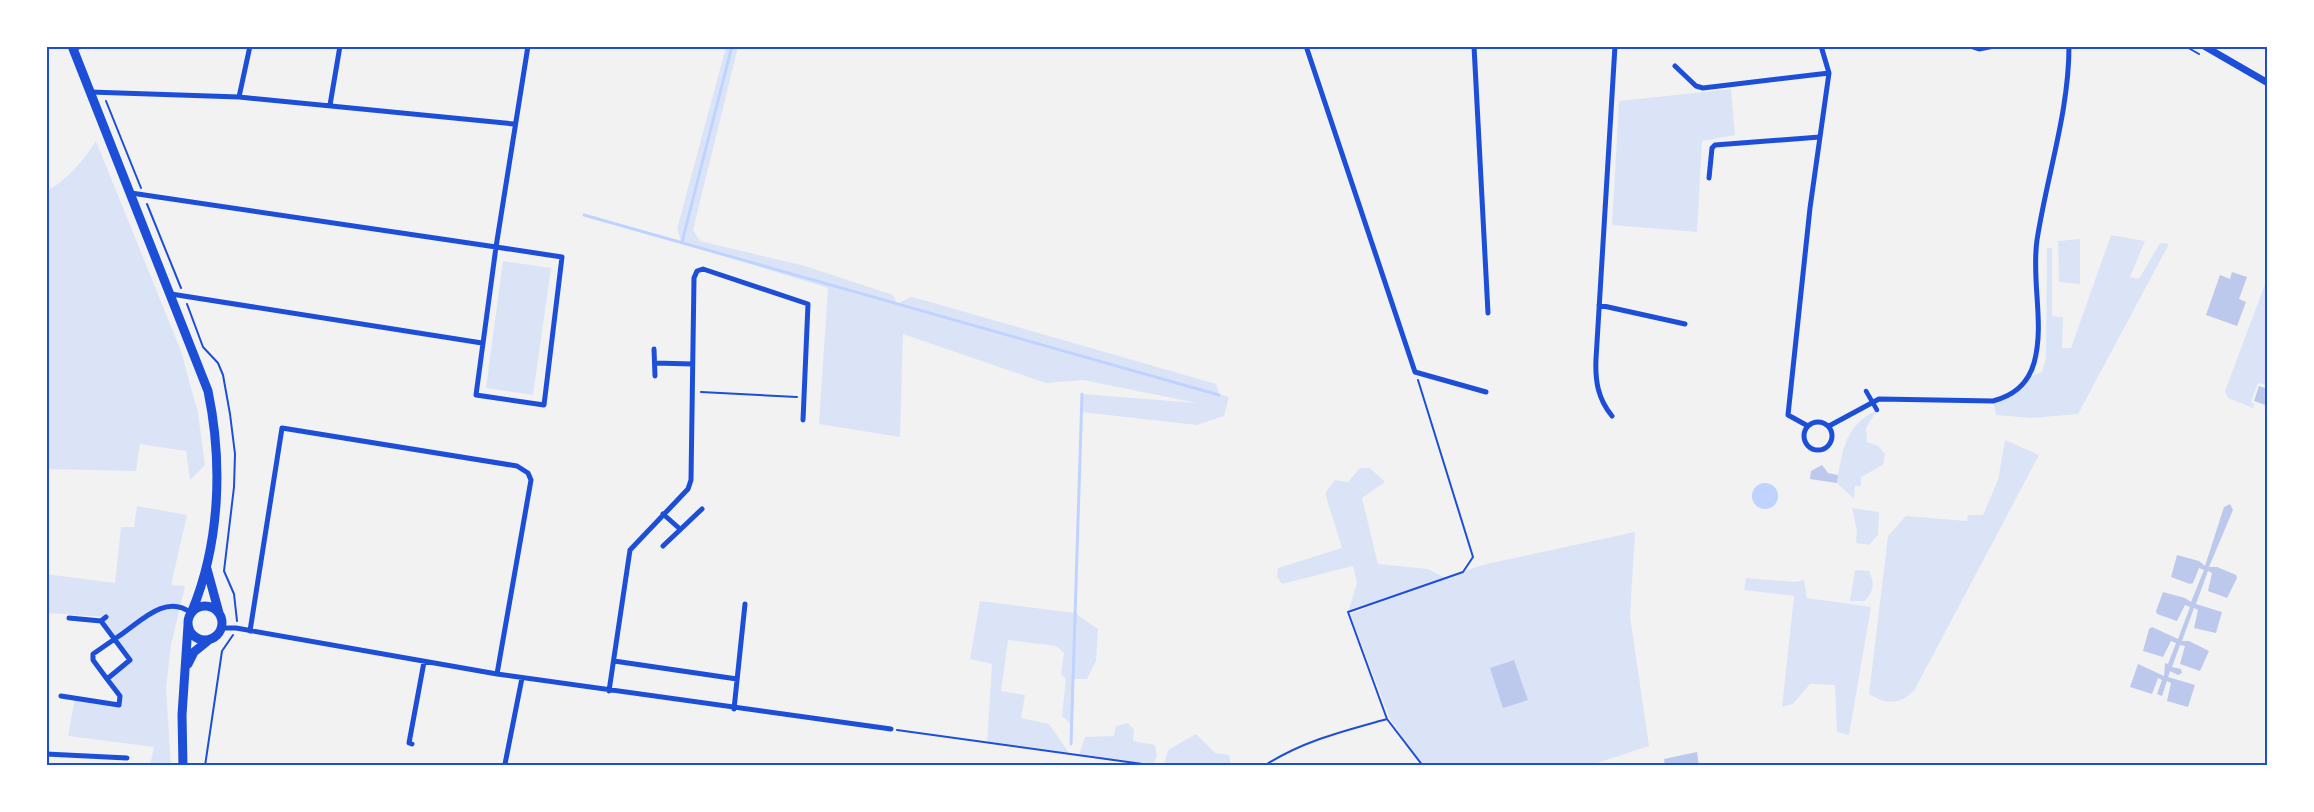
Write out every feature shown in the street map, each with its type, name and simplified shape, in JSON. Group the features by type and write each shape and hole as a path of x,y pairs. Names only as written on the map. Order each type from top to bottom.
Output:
{"main road":[{"path":"72,48 208,391 215,426 216,502 207,567 188,625 182,715 183,765"},
{"path":"184,675 194,652 221,627 207,567"},
{"path":"192,612 206,606 219,613"},
{"path":"188,625 196,637 211,638"}],"street":[{"path":"239,97 250,46"},
{"path":"330,105 340,46"},
{"path":"131,193 495,247 562,257 544,405 476,395 495,247 528,46"},
{"path":"1306,46 1415,372 1486,392"},
{"path":"1474,46 1488,313"},
{"path":"1612,416 1602,403 1596,375 1615,46"},
{"path":"1808,426 1788,415 1829,73 1821,46"},
{"path":"1970,46 1979,49 1994,46"},
{"path":"1828,426 1873,402 1891,397 1989,402 2007,398 2020,388 2028,376 2037,345 2037,242 2065,103 2069,46"},
{"path":"2204,46 2268,83"},
{"path":"1675,66 1696,86 1704,88 1829,73"},
{"path":"90,92 239,97 514,124"},
{"path":"1709,178 1712,148 1715,146 1820,137"},
{"path":"609,691 630,550 688,489 691,480 694,278 697,271 703,269 808,304 803,420"},
{"path":"171,294 483,343"},
{"path":"1599,305 1685,324"},
{"path":"654,349 655,376"},
{"path":"655,363 692,364"},
{"path":"1866,391 1876,410"},
{"path":"1821,422 1828,426 1832,433 1831,442 1819,451 1811,449 1805,442 1804,433 1808,426 1821,422"},
{"path":"250,631 282,428 517,466 528,473 531,480 497,674"},
{"path":"663,546 702,509"},
{"path":"663,514 680,529"},
{"path":"734,709 745,604"},
{"path":"61,696 119,705 120,696 93,660 93,654 160,607 177,606 192,612"},
{"path":"69,618 104,619 130,660 107,679"},
{"path":"221,627 522,678 891,729"},
{"path":"614,660 737,680"},
{"path":"412,744 409,743 424,662"},
{"path":"502,765 506,764 522,678"},
{"path":"46,754 128,758"}],"lane":[{"path":"72,48 87,46"}],"path":[{"path":"1415,372 1473,557 1463,572 1348,612 1387,719 1423,765"},
{"path":"692,392 804,397"},
{"path":"205,765 222,651 236,628"},
{"path":"1264,765 1312,740 1387,719"},
{"path":"891,729 1157,765"}],"shaded area":[{"path":"726,47 738,47 693,230 700,241 805,266 893,295 897,304 911,297 1216,384 1219,394 1229,397 1224,416 1197,425 1081,412 1082,394 1197,403 1083,380 1046,383 903,334 900,437 819,424 828,288 682,243 677,229"},
{"path":"1731,89 1735,135 1702,141 1697,232 1612,225 1619,101"},
{"path":"96,141 181,351 198,413 205,465 190,480 186,451 140,444 136,471 47,469 47,191 74,169"},
{"path":"2111,235 2145,241 2130,277 2139,279 2160,243 2169,244 2078,414 2031,418 1996,415 1993,401 2000,399 2029,378 2042,372 2046,358 2047,248 2052,248 2052,316 2063,317 2062,348 2071,348"},
{"path":"2080,239 2080,284 2059,282 2058,241"},
{"path":"503,261 551,268 533,395 486,388"},
{"path":"2267,279 2267,385 2258,383 2251,402 2254,404 2253,408 2228,398 2225,391"},
{"path":"1877,410 1866,428 1867,442 1878,446 1885,454 1883,465 1861,477 1861,486 1855,486 1854,499 1837,483 1843,450 1858,423"},
{"path":"2005,440 2039,455 1915,689 1899,701 1875,698 1869,694 1888,536 1906,516 1967,521 1968,515 1983,515 1998,480"},
{"path":"1360,468 1370,468 1385,482 1362,498 1378,564 1428,569 1446,578 1482,565 1635,532 1630,616 1649,746 1591,765 1422,765 1390,719 1350,614 1408,592 1348,612 1357,583 1353,566 1282,584 1277,577 1278,568 1342,548 1325,493 1335,480 1348,482"},
{"path":"137,506 187,515 171,585 185,586 171,645 166,689 171,765 150,765 154,747 68,736 75,698 119,705 120,696 107,679 130,660 101,621 105,617 47,613 46,574 115,583 121,527 134,527"},
{"path":"1852,508 1879,512 1878,535 1869,545 1856,543 1857,531"},
{"path":"1855,570 1869,571 1871,576 1873,587 1865,601 1850,601"},
{"path":"1746,578 1795,582 1804,580 1807,598 1871,607 1849,735 1837,732 1835,685 1810,684 1793,704 1782,707 1794,596 1744,590"},
{"path":"980,601 1075,613 1098,629 1096,661 1087,679 1073,679 1072,725 1062,716 1066,679 1061,674 1064,653 1056,646 1008,640 1001,691 1025,695 1021,718 1049,724 1070,754 987,743 992,664 970,659"},
{"path":"1128,723 1134,730 1133,741 1155,745 1157,756 1153,765 1079,755 1085,737 1114,736 1116,726"},
{"path":"1196,734 1215,753 1229,755 1231,765 1164,765 1168,750"}],"water":[{"path":"1765,483 1774,487 1778,496 1774,505 1765,509 1756,505 1752,496 1756,487"}],"building":[{"path":"2232,272 2247,277 2239,299 2246,302 2237,326 2206,315 2220,275 2230,279"},
{"path":"2259,386 2268,389 2268,406 2254,401"},
{"path":"1822,465 1828,473 1838,475 1837,483 1810,479 1811,471"},
{"path":"2230,504 2233,510 2209,567 2217,567 2236,575 2237,578 2227,598 2208,591 2212,573 2208,571 2196,604 2222,612 2216,633 2194,628 2198,610 2194,608 2182,641 2189,641 2209,651 2200,671 2180,664 2185,646 2180,645 2172,667 2181,669 2182,673 2178,675 2170,671 2168,677 2195,685 2188,707 2167,701 2171,683 2167,681 2162,696 2157,694 2162,680 2158,678 2152,694 2130,687 2138,664 2164,676 2165,663 2168,664 2176,643 2171,641 2163,657 2143,651 2149,629 2152,627 2178,639 2190,607 2185,605 2177,621 2157,614 2163,592 2191,602 2204,570 2199,568 2193,583 2190,584 2171,577 2177,555 2199,561 2205,566 2224,507"},
{"path":"1514,660 1528,700 1503,708 1490,668"},
{"path":"1697,752 1699,766 1665,766 1664,759"}],"waterway":[{"path":"682,242 732,46"},
{"path":"584,215 1219,395"},
{"path":"1071,744 1082,394"}]}
